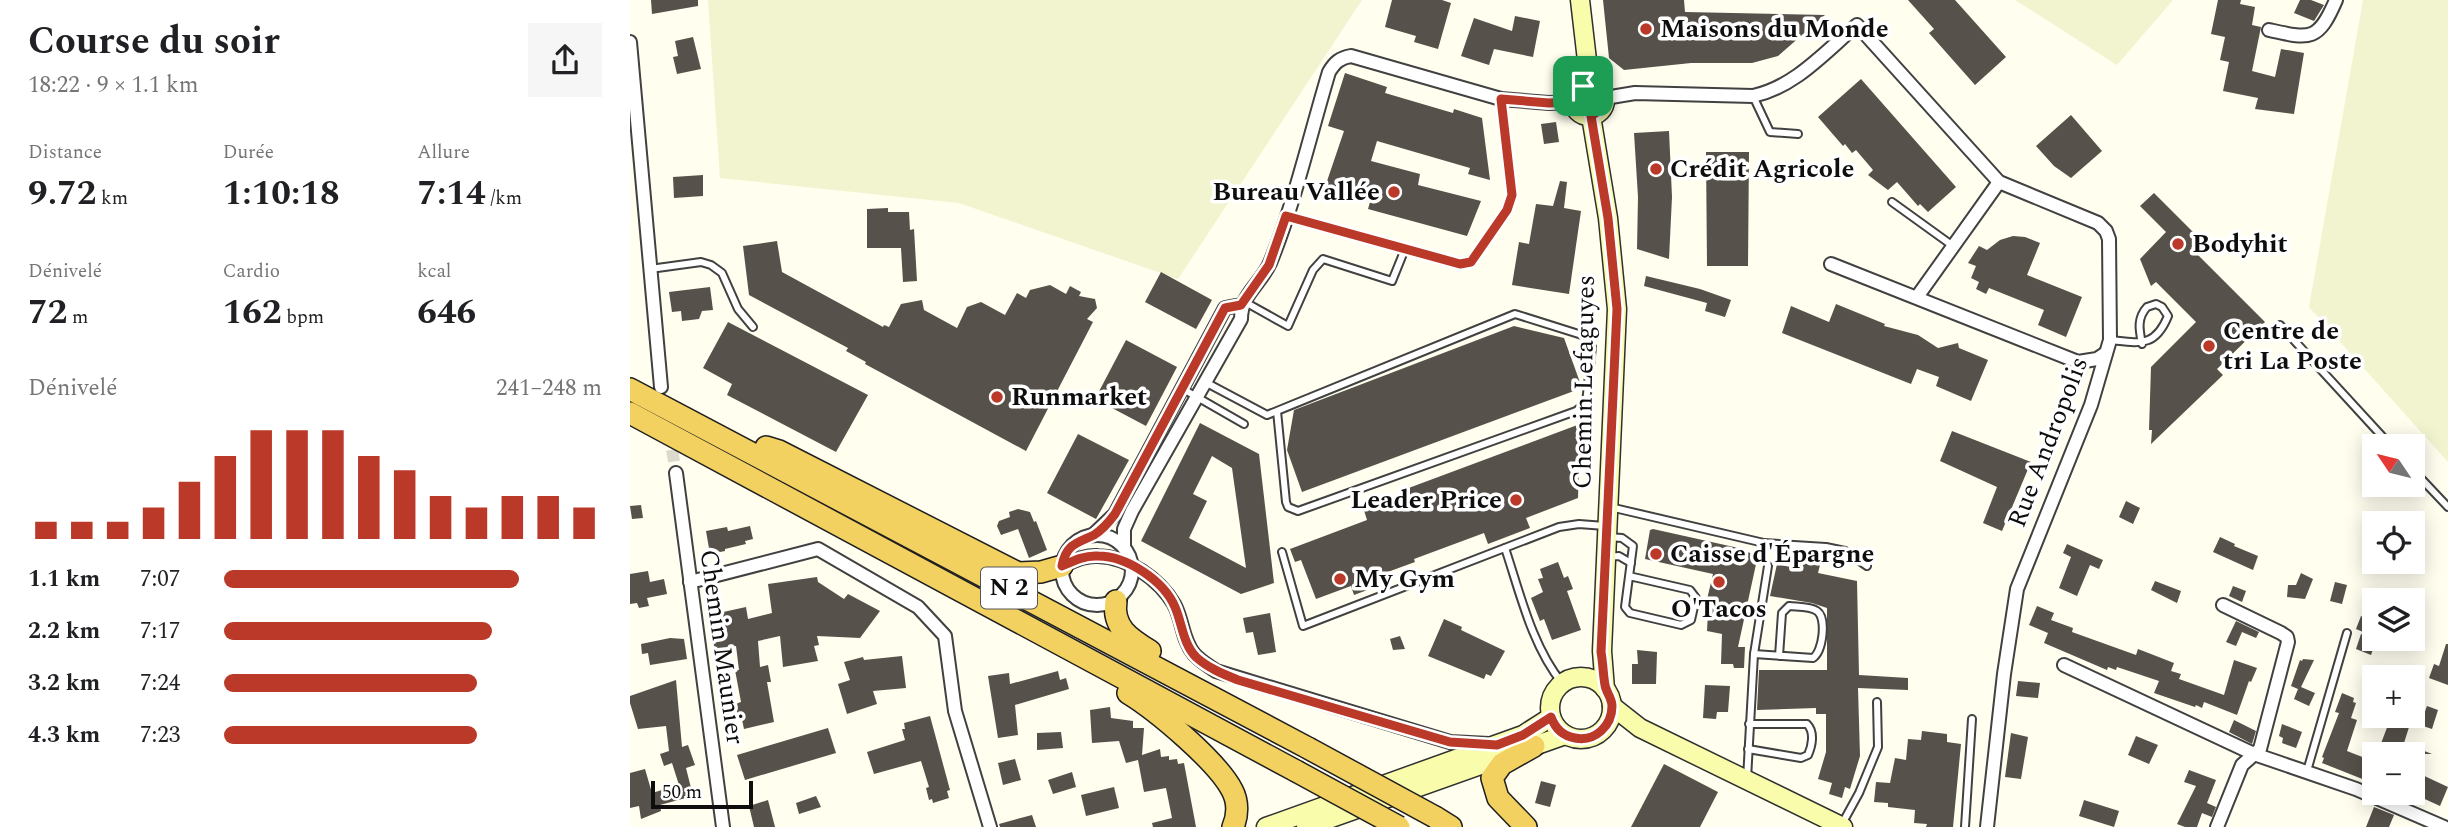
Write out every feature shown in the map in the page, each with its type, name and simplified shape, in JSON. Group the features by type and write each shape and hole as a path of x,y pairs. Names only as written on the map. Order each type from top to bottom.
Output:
{"highway":[{"name":"N 2","path":"630,388 1443,822"},
{"name":"N 2","path":"630,413 1399,827"},
{"path":"709,430 779,451 1018,573 1041,572 1062,566"},
{"path":"980,601 1136,698 1188,740 1232,789 1237,811 1233,827"},
{"path":"1116,601 1115,618 1119,627 1130,638 1254,720"},
{"path":"1526,827 1498,798 1492,778 1502,764 1534,746"}],"main road":[{"path":"1580,0 1588,69 1601,92 1603,108 1591,116 1581,114 1576,95 1588,69"},
{"path":"1576,95 1587,84 1601,92"},
{"name":"Chemin Lefaguyes","path":"1591,116 1608,218 1617,309 1601,652 1605,689"},
{"path":"1584,677 1601,652"},
{"path":"1640,728 1603,730 1585,739 1565,735 1556,727 1551,717 1553,695 1562,683 1569,679 1592,679 1605,689 1612,706 1640,728 1842,827"},
{"path":"1603,730 1610,719 1612,706"},
{"path":"1266,827 1523,735 1551,717"},
{"path":"1306,827 1565,735"}],"street":[{"path":"2269,30 2305,36 2314,33 2324,26 2336,0"},
{"name":"Rue Andropolis","path":"1753,96 1771,92 1790,82 1857,25 1999,182 2098,223 2109,239 2108,346 2091,405 2017,589 2004,674 1987,827"},
{"path":"630,42 661,387"},
{"path":"1124,546 1124,529 1132,511 1241,319 1242,303 1269,265 1329,72 1341,58 1351,56 1501,99 1549,103 1576,95"},
{"path":"1601,92 1753,96"},
{"path":"1917,297 1999,182"},
{"path":"1831,264 2078,362 2097,359 2108,346"},
{"path":"1094,534 1115,539 1124,546 1133,566 1129,586 1116,601 1094,606 1073,597 1066,588 1062,566 1069,549 1075,542 1094,534 1115,514 1225,308 1242,303"},
{"name":"Chemin Maunier","path":"676,473 723,827"},
{"path":"690,582 818,549 918,607 945,636 955,711 990,827"},
{"path":"1062,566 1079,558 1098,556 1115,558 1133,566 1158,584 1174,605 1187,643 1195,656 1216,671 1450,742 1497,745"},
{"path":"2217,827 2242,765 2260,749 2280,681 2288,642 2287,637 2281,633 2223,605"},
{"path":"2064,666 2254,754 2356,789 2444,827"}],"lane":[{"path":"1753,96 1770,132 1798,134"},
{"path":"1286,216 1460,264 1471,262 1507,210 1512,195 1501,99"},
{"path":"1892,202 1954,246"},
{"path":"1242,303 1288,326 1313,270 1323,259 1392,281 1405,249"},
{"path":"650,269 701,262 711,265 722,273 738,309 753,327"},
{"path":"2108,346 2142,344 2153,339 2163,329 2168,316 2162,307 2156,304 2142,312 2138,328 2142,344"},
{"path":"1205,382 1267,415 1515,314 1585,336 1592,347 1586,403 1576,411 1298,511 1288,507 1286,502 1277,411"},
{"path":"2280,326 2380,434"},
{"path":"1181,388 1244,424"},
{"path":"2426,484 2448,507"},
{"path":"1608,506 1764,543 1826,547 1845,551 1867,566"},
{"path":"1282,552 1303,626 1559,527 1579,524 1606,531 1633,546 1631,563 1629,576 1625,607 1630,613 1681,625 1691,621 1696,598 1690,590 1629,576"},
{"path":"1505,548 1541,648 1562,683"},
{"path":"1605,557 1619,556 1631,563"},
{"path":"1747,781 1754,654 1768,566"},
{"path":"1754,654 1779,656 1813,657 1818,654 1822,645 1822,616 1818,611 1789,606 1782,612 1779,656"},
{"path":"2307,771 2347,633"},
{"path":"1842,827 1878,747 1877,702"},
{"path":"1965,827 1972,719"},
{"path":"1748,749 1801,758 1808,755 1812,746 1811,727 1807,724 1749,724"}],"green space":[{"path":"708,0 1362,0 1178,279 959,203 720,178"},
{"path":"2015,0 2173,0 2117,65"},
{"path":"2363,0 2448,0 2448,462 2426,437 2426,434 2423,434 2309,307"}],"building":[{"path":"651,0 698,0 698,6 652,14"},
{"path":"1392,0 1442,0 1451,3 1438,49 1414,42 1416,36 1385,27"},
{"path":"1603,0 1684,0 1685,12 1825,15 1778,56 1752,63 1691,63 1624,70 1609,58"},
{"path":"1908,0 1955,0 2006,57 1975,85 1929,33 1934,29"},
{"path":"2218,0 2241,0 2240,4 2255,7 2252,25 2261,27 2252,71 2275,77 2281,49 2304,53 2294,114 2255,109 2258,98 2223,91 2229,62 2220,60 2225,37 2211,34"},
{"path":"2300,0 2311,0 2324,5 2314,21 2294,13"},
{"path":"1515,16 1540,21 1533,57 1494,49 1489,65 1461,56 1474,18 1512,31"},
{"path":"693,37 701,69 677,74 673,57 678,56 675,41"},
{"path":"1345,73 1387,87 1385,93 1453,113 1454,109 1482,118 1490,180 1468,174 1470,168 1377,141 1371,161 1420,174 1418,185 1481,201 1467,236 1368,209 1370,202 1325,187 1344,131 1328,126"},
{"path":"1861,79 1956,187 1928,212 1920,204 1918,206 1897,182 1888,190 1868,175 1873,170 1856,150 1852,153 1845,144 1843,146 1818,117"},
{"path":"2071,115 2102,151 2071,178 2054,166 2036,146"},
{"path":"1556,122 1559,142 1544,144 1541,124"},
{"path":"1669,131 1672,197 1669,259 1637,249 1638,197 1634,133"},
{"path":"1706,152 1749,152 1748,266 1707,266"},
{"path":"703,175 703,196 674,198 673,177"},
{"path":"1560,181 1567,182 1564,208 1581,211 1569,294 1512,285 1519,242 1529,244 1536,204 1553,206"},
{"name":"Centre de tri La Poste","path":"2154,193 2200,239 2191,248 2265,322 2217,369 2223,375 2151,444 2151,367 2196,322 2156,282 2151,286 2140,259 2166,232 2140,206"},
{"path":"888,208 888,212 909,212 910,230 914,229 917,281 903,282 901,248 867,248 867,209"},
{"path":"2013,236 2040,243 2027,275 2082,297 2066,337 2038,325 2044,310 1989,288 1986,294 1976,289 1979,282 1971,278 1976,266 1968,263 1979,246 1987,250 2000,240"},
{"name":"Runmarket","path":"777,241 782,272 883,327 889,327 901,304 922,300 924,310 957,328 967,307 981,302 1005,315 1017,293 1026,298 1030,290 1050,285 1066,294 1070,286 1081,292 1079,296 1095,299 1097,308 1087,319 1093,322 1026,451 865,364 866,362 846,351 848,348 749,295 743,246"},
{"path":"1161,272 1212,300 1196,329 1145,302"},
{"path":"1646,276 1700,289 1731,300 1725,317 1705,311 1707,303 1644,286"},
{"path":"710,287 713,310 702,311 699,319 682,321 681,311 672,312 669,292"},
{"path":"1836,304 1885,324 1884,326 1918,335 1938,348 1958,343 1959,348 1988,360 1971,401 1936,386 1939,377 1917,369 1911,384 1782,333 1791,306 1829,322"},
{"path":"728,322 868,395 836,452 727,395 732,384 703,368"},
{"path":"1514,326 1564,338 1582,388 1302,492 1287,450 1294,410"},
{"path":"1126,340 1177,367 1146,426 1095,399"},
{"path":"1200,423 1259,454 1274,583 1241,594 1141,541","holes":["1212,456 1232,468 1246,568 1189,538 1207,501 1193,494"]},
{"path":"1580,424 1578,498 1526,518 1530,528 1488,544 1484,533 1374,577 1378,586 1354,595 1351,586 1316,599 1301,560 1295,562 1290,549 1367,520 1363,507"},
{"path":"1952,431 2031,462 2002,531 1983,523 1997,487 1940,461"},
{"path":"1078,434 1129,460 1096,519 1047,493"},
{"path":"2126,501 2140,508 2133,524 2119,517"},
{"path":"641,505 643,518 632,519 630,506"},
{"path":"1018,509 1030,512 1047,550 1029,558 1018,529 1001,535 997,526 999,521 1010,517 1009,512"},
{"path":"750,526 753,539 745,541 746,544 710,554 706,531 727,527 728,531"},
{"path":"1650,530 1743,549 1758,555 1738,647 1745,647 1744,668 1721,664 1722,634 1707,631 1708,612 1704,612 1713,574 1645,559"},
{"path":"2220,537 2258,556 2253,570 2213,552"},
{"path":"2067,544 2103,560 2099,569 2090,565 2077,596 2059,588 2071,557 2063,553"},
{"path":"1801,561 1820,565 1818,573 1857,581 1859,675 1908,678 1908,690 1858,688 1860,756 1850,789 1845,787 1842,798 1829,794 1832,783 1818,779 1826,752 1826,714 1816,714 1816,708 1757,710 1759,670 1827,670 1827,608 1770,596 1777,564 1799,569"},
{"path":"1558,562 1564,578 1568,576 1573,589 1567,591 1581,630 1552,640 1544,619 1540,621 1531,598 1543,592 1538,579 1543,578 1540,569"},
{"path":"648,571 650,582 664,579 667,594 647,598 649,606 639,608 637,603 630,604 630,574"},
{"path":"2301,573 2313,579 2305,599 2287,597 2288,585 2296,585"},
{"path":"817,577 818,582 844,599 848,594 880,611 860,638 817,636 819,645 814,646 818,661 783,667 780,636 758,641 760,667 768,665 771,682 767,682 774,722 744,729 735,704 741,702 735,670 739,670 736,646 715,650 710,627 716,625 714,614 746,607 748,619 772,613 768,584"},
{"path":"2155,581 2181,591 2177,603 2151,590"},
{"path":"2335,582 2347,585 2342,604 2330,601"},
{"path":"2233,586 2246,591 2242,602 2229,596"},
{"path":"2037,606 2054,613 2051,620 2073,628 2072,632 2136,655 2138,649 2174,663 2171,671 2181,674 2179,679 2224,695 2234,660 2257,668 2251,682 2249,681 2237,715 2204,702 2202,708 2196,705 2195,707 2154,693 2159,681 2117,667 2116,670 2108,667 2107,670 2044,643 2048,633 2029,625"},
{"path":"1270,613 1276,652 1258,655 1253,632 1246,633 1243,618"},
{"path":"2361,616 2362,616 2362,632 2356,629"},
{"path":"1444,619 1505,651 1491,676 1486,674 1484,679 1428,656"},
{"path":"2236,621 2259,632 2256,638 2242,632 2236,646 2226,642"},
{"path":"2361,634 2362,651 2372,651 2371,655 2356,649"},
{"path":"1400,636 1405,649 1393,650 1390,639"},
{"path":"670,638 684,639 687,659 650,665 648,653 642,654 641,644"},
{"path":"2446,644 2448,685 2429,678 2434,664 2439,666"},
{"path":"1637,650 1657,652 1656,684 1632,684 1632,664 1638,664"},
{"path":"902,656 906,688 873,691 877,704 847,714 838,684 850,680 844,662 863,657 864,660"},
{"path":"2300,660 2314,660 2301,687 2315,693 2309,706 2294,699 2298,689 2291,686"},
{"path":"1058,671 1060,680 1066,678 1069,689 1015,705 1018,735 998,738 988,676 1009,673 1010,684"},
{"path":"676,680 682,747 688,745 695,765 686,768 693,796 660,805 661,811 641,819 639,806 630,808 630,773 645,769 652,793 679,785 672,763 664,766 660,754 669,751 666,726 638,729 630,696"},
{"path":"2018,681 2040,683 2038,698 2016,696"},
{"path":"1705,685 1730,686 1728,712 1717,712 1716,719 1703,718"},
{"path":"2342,693 2354,698 2353,702 2356,703 2351,718 2357,720 2347,751 2362,757 2362,779 2322,763 2339,713 2335,712"},
{"path":"2427,706 2438,710 2432,729 2425,727"},
{"path":"1110,707 1111,718 1133,721 1133,728 1144,728 1142,755 1160,749 1161,757 1169,756 1169,760 1177,759 1178,764 1184,763 1196,827 1153,827 1152,823 1172,818 1166,788 1144,792 1138,760 1126,763 1119,741 1092,743 1090,710"},
{"path":"930,716 950,790 947,791 949,798 933,803 932,799 929,800 926,788 929,787 921,761 874,774 867,752 905,740 902,729 905,729 904,723"},
{"path":"2234,720 2256,731 2252,744 2229,732"},
{"path":"2282,724 2302,732 2296,748 2282,743 2283,738 2279,736"},
{"path":"828,728 836,753 745,780 737,755"},
{"path":"2387,728 2409,728 2404,742 2382,742"},
{"path":"1922,731 1947,734 1947,742 1961,744 1953,827 1926,827 1927,824 1914,823 1915,810 1888,807 1888,803 1874,802 1876,782 1890,783 1895,758 1906,760 1908,739 1921,740"},
{"path":"1061,732 1063,748 1037,750 1037,733"},
{"path":"2011,733 2028,737 2021,779 2005,777"},
{"path":"2136,736 2158,745 2149,764 2128,755"},
{"path":"1015,759 1021,780 1003,785 998,763"},
{"path":"1664,764 1718,792 1700,827 1631,827"},
{"path":"2189,770 2216,780 2207,803 2216,807 2212,817 2202,813 2197,827 2177,824 2196,786 2184,782"},
{"path":"1072,772 1076,787 1053,794 1048,780"},
{"path":"2425,776 2448,787 2440,806 2425,799"},
{"path":"1541,781 1556,785 1550,807 1535,803"},
{"path":"1114,787 1119,808 1086,816 1081,795"},
{"path":"816,796 821,807 799,814 796,803"},
{"path":"768,800 775,827 754,827 749,806"},
{"path":"2084,800 2119,811 2114,827 2079,816"},
{"path":"2374,807 2394,815 2389,827 2366,827"},
{"path":"1032,815 1036,827 1000,827 999,824"}],"tunnel":[{"path":"669,432 676,473"}],"place":[{"name":"Maisons du Monde","path":"1646,29"},
{"name":"Crédit Agricole","path":"1656,169"},
{"name":"Bureau Vallée","path":"1394,192"},
{"name":"Bodyhit","path":"2178,244"},
{"name":"Centre de tri La Poste","path":"2209,346"},
{"name":"Runmarket","path":"997,397"},
{"name":"Leader Price","path":"1516,500"},
{"name":"Caisse d'Épargne","path":"1656,554"},
{"name":"My Gym","path":"1340,579"},
{"name":"O'Tacos","path":"1719,582"}],"route":[{"path":"1583,86 1597,86 1605,98 1600,112 1591,116 1608,218 1617,309 1601,652 1605,689 1611,698 1612,706 1610,719 1603,730 1585,739 1571,738 1556,727 1551,717 1523,735 1497,745 1450,742 1238,680 1216,671 1195,656 1187,643 1174,605 1158,584 1139,569 1115,558 1098,556 1079,558 1062,566 1063,559 1075,542 1106,526 1115,514 1225,308 1241,305 1261,279 1269,265 1286,216 1460,264 1471,262 1507,210 1512,195 1501,99 1573,102 1575,92 1583,86"}]}
